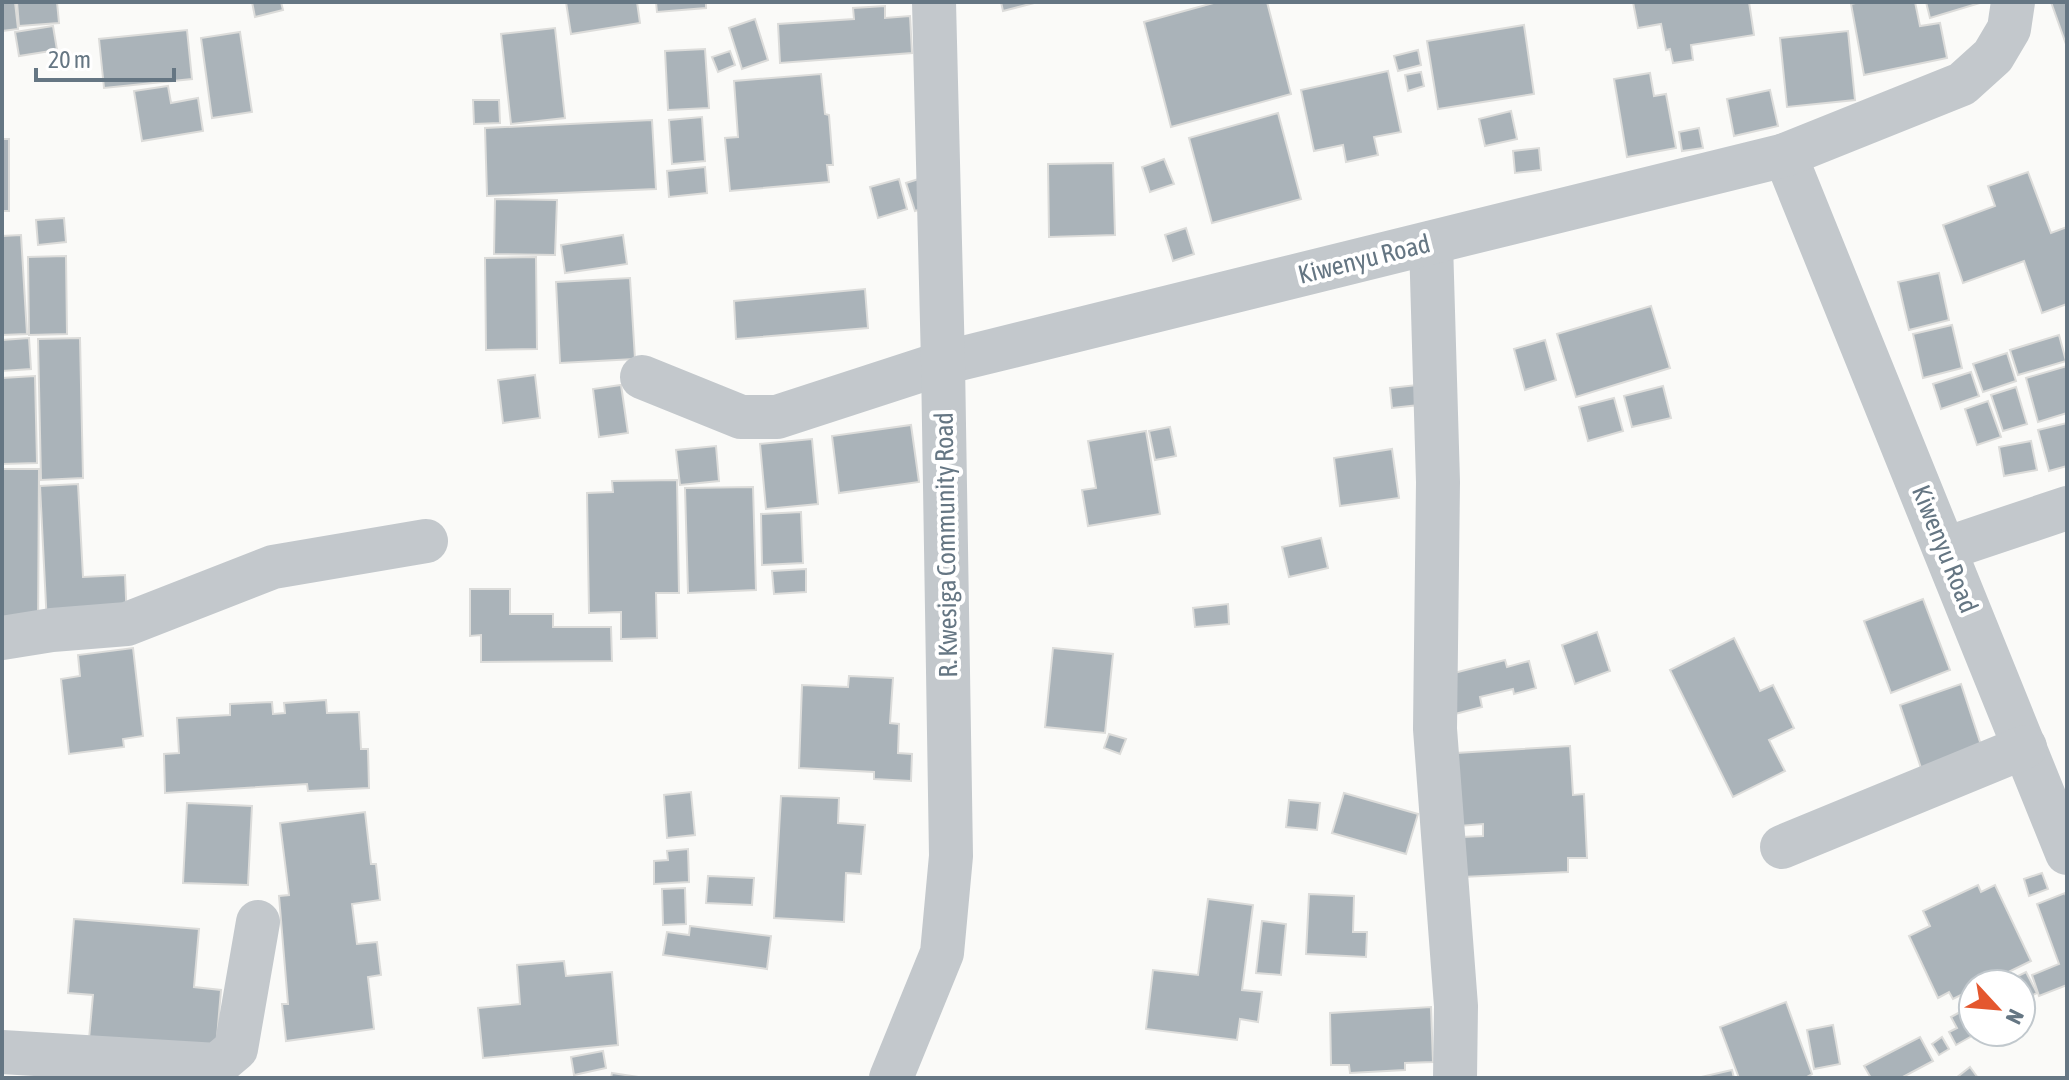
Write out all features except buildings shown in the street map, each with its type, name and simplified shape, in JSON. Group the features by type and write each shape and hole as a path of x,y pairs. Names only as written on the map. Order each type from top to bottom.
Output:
{"street":[{"name":"R. Kwesiga Community Road","path":"891,1078 938,968 948,915 951,856 934,2"},
{"name":"Kiwenyu Road","path":"642,377 741,417 777,417 943,363 1785,155 1962,84 1993,56 2009,29 2013,2"},
{"name":"Kiwenyu Road","path":"1785,155 2067,853"},
{"path":"1431,243 1438,482 1435,729 1456,1006 1455,1078"},
{"path":"1945,549 2067,508"},
{"path":"2,638 127,624 273,567 426,541"},
{"path":"1782,847 2025,747"},
{"path":"2,1052 217,1065 236,1049 258,922"}]}
